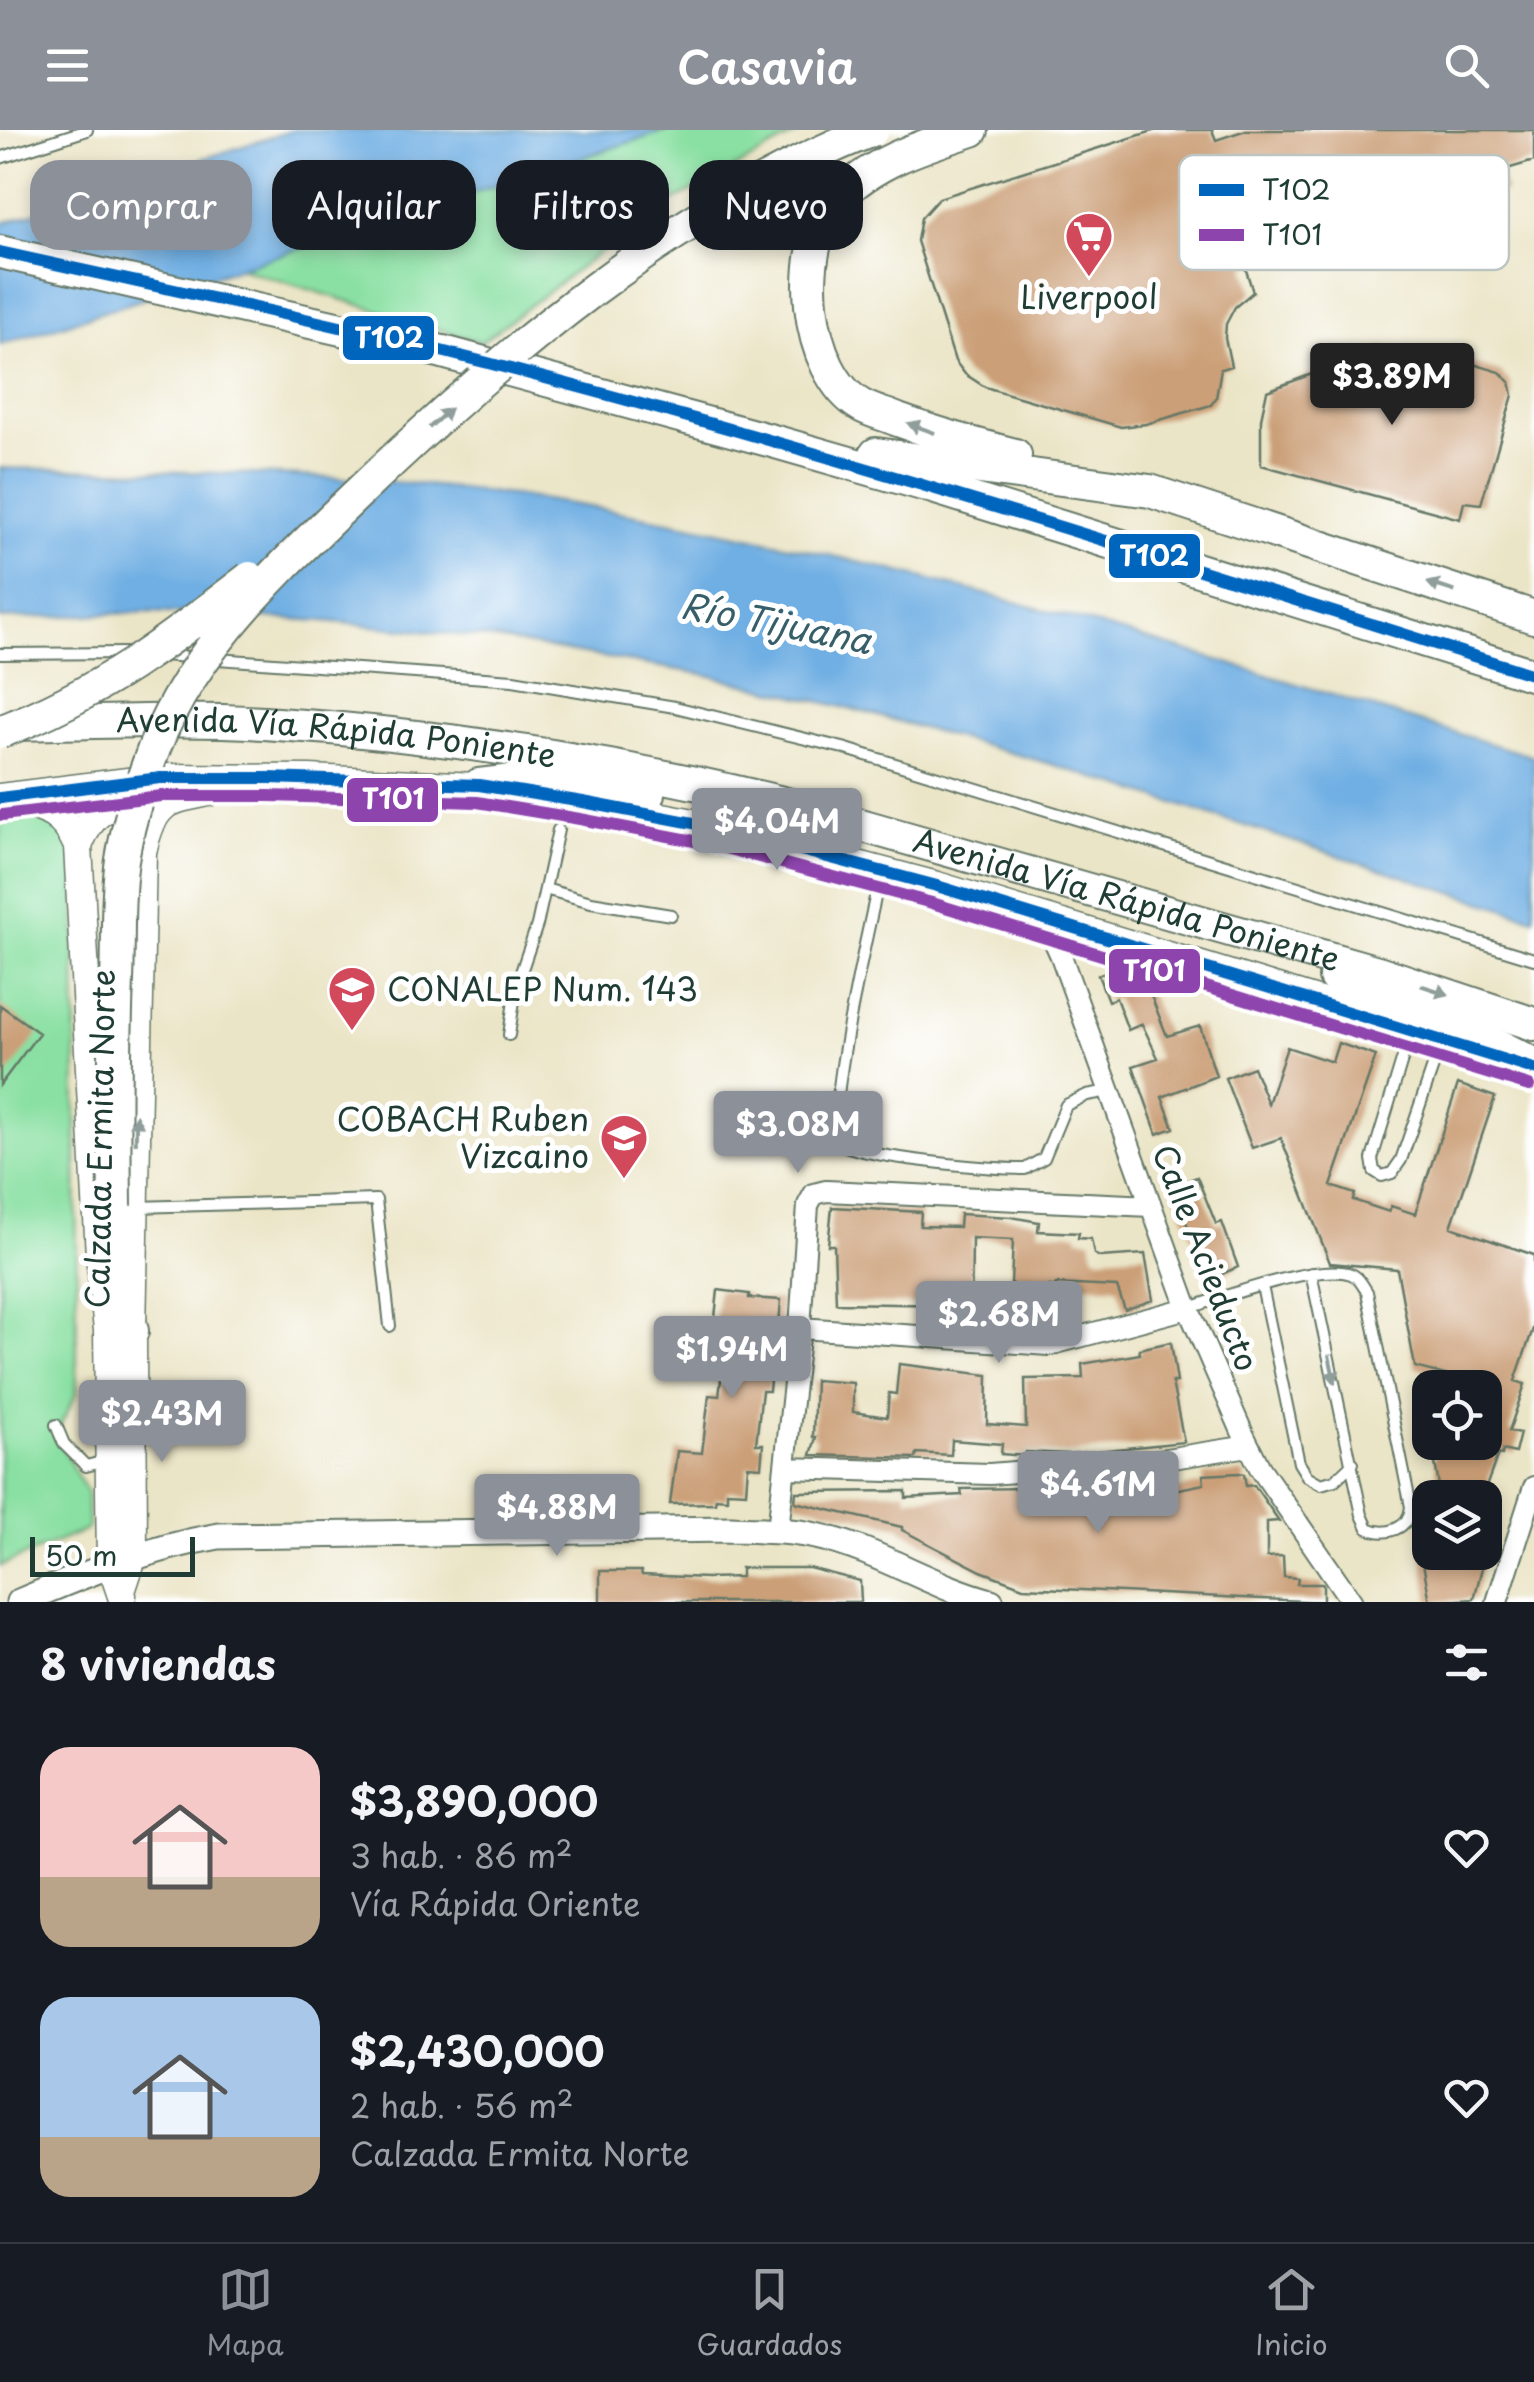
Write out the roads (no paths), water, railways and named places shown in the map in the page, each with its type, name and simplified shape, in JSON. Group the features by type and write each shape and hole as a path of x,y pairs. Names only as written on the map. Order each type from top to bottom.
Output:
{"highway":[{"path":"132,1331 120,1280 125,1207 113,1080 120,890 125,847 149,761 173,709 222,632 263,585 368,484 575,302 651,247 735,196 872,130"},
{"path":"972,130 923,146 868,172 835,200 818,234 810,268 813,328 834,377 860,406 942,436 1150,491 1534,618"},
{"path":"0,252 443,352 776,442 934,487 1534,675"},
{"path":"776,442 1150,491"},
{"path":"0,732 45,715 126,671 368,484"},
{"name":"Avenida Vía Rápida Poniente","path":"0,724 182,721 334,728 605,765 692,781 1226,928 1381,973 1534,1024"},
{"path":"479,785 522,780 734,805 783,804"},
{"path":"1226,928 1489,1041 1534,1066"}],"main road":[{"name":"Avenida Vía Rápida Poniente","path":"0,798 160,778 479,785 714,828 881,871 1534,1066"},
{"name":"Calzada Ermita Norte","path":"125,1207 142,852 149,822 168,802 269,778"},
{"path":"0,798 40,806 57,814 70,827 78,846"},
{"path":"78,846 94,816 115,807 126,812 134,825 142,852"},
{"name":"Calzada Ermita Norte","path":"78,846 122,1577"},
{"name":"Calzada Ermita Norte","path":"122,1577 132,1331"}],"street":[{"name":"Calle Acieducto","path":"1042,916 1061,956 1188,1308 1249,1446 1352,1602"},
{"path":"778,1530 800,1328 808,1205 819,1192 1151,1206"},
{"path":"800,1328 1049,1344 1188,1308"},
{"path":"786,1468 990,1474 1153,1461 1249,1446"},
{"path":"1497,1602 1534,1487"},
{"path":"19,1602 122,1577 171,1544 219,1536 778,1530 850,1546 943,1588 990,1602"}],"lane":[{"path":"0,158 87,130"},
{"path":"0,654 116,653 348,666 514,680 675,707 843,748 1534,958"},
{"path":"509,1036 516,987 534,938 558,830"},
{"path":"881,871 843,1061 835,1118 839,1143 892,1156 1025,1169 1044,1158 1066,1105 1087,1095 1110,1091"},
{"path":"545,889 591,902 671,915"},
{"path":"1408,1029 1407,1044 1372,1159 1374,1171 1382,1176 1392,1173 1401,1160 1435,1062 1448,1040"},
{"path":"125,1207 376,1200 390,1326"},
{"path":"1188,1308 1312,1274 1352,1274 1367,1292 1411,1507 1410,1517 1404,1523 1379,1534 1368,1528 1312,1274"},
{"path":"1262,1286 1299,1463 1307,1476 1321,1484 1336,1480 1353,1463"},
{"path":"56,1425 64,1444 86,1466 98,1463 112,1437"}],"water":[{"path":"293,130 668,130 575,160 496,160 496,185 476,192 476,160 272,160 272,250 295,250 0,345 0,224 30,214 30,250 252,250 252,160 199,160"},
{"name":"Río Tijuana","path":"0,468 306,476 488,492 754,538 885,568 1147,639 1534,757 1534,918 1051,764 864,712 703,674 489,638 324,621 150,612 0,619"}],"place":[{"name":"Liverpool","path":"1089,278"},
{"name":"CONALEP Num. 143","path":"352,1032"},
{"name":"COBACH Ruben Vizcaino","path":"624,1180"}]}
